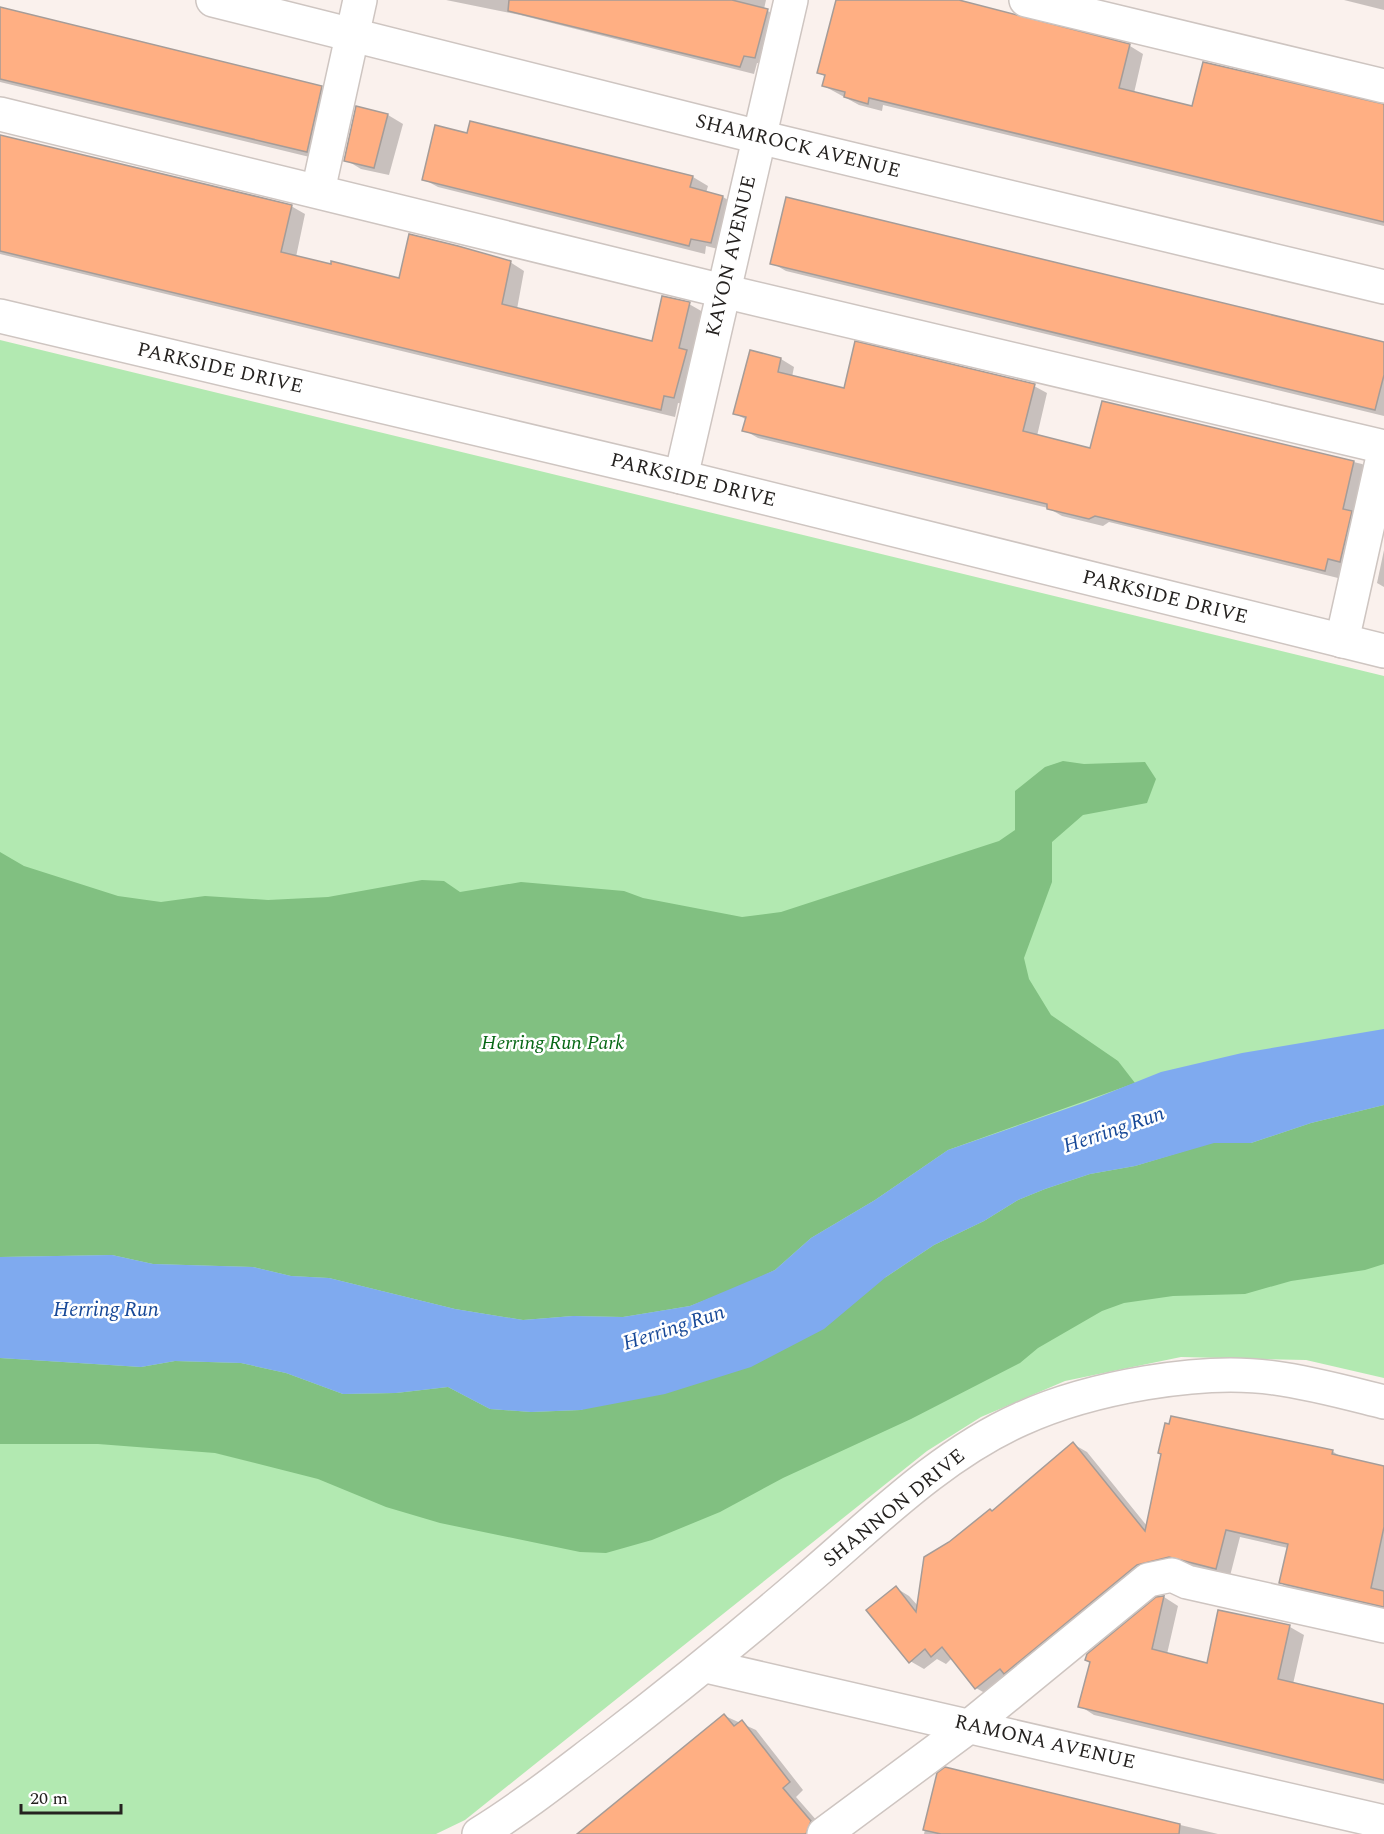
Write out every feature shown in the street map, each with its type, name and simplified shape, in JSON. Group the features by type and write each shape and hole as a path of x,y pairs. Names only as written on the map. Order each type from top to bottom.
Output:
{"street":[{"name":"SHAMROCK AVENUE","path":"213,0 759,136 1384,286"},
{"path":"318,191 360,0"},
{"name":"KAVON AVENUE","path":"681,477 791,0"},
{"path":"1026,0 1384,86"},
{"path":"0,114 723,291 1384,449 1342,641"},
{"name":"PARKSIDE DRIVE","path":"0,316 681,477 1384,651"},
{"name":"SHANNON DRIVE","path":"479,1834 549,1785 706,1666 929,1476 984,1437 1023,1418 1085,1397 1142,1383 1206,1377 1274,1377 1384,1402"},
{"path":"824,1834 970,1725 1148,1580 1172,1575 1187,1582 1384,1626"},
{"name":"RAMONA AVENUE","path":"706,1666 1384,1822"}],"green space":[{"name":"Herring Run Park","path":"0,340 1384,676 1384,1378 1306,1360 1181,1357 1065,1381 981,1417 927,1451 465,1820 436,1834 0,1834"},
{"path":"1063,761 1084,764 1145,762 1156,779 1147,803 1083,815 1052,842 1052,882 1024,958 1029,979 1051,1015 1118,1061 1135,1083 948,1150 875,1200 811,1238 775,1270 739,1287 690,1306 623,1317 573,1316 523,1320 455,1309 329,1278 291,1276 253,1267 153,1264 112,1255 0,1257 0,852 24,866 118,896 161,902 205,896 268,900 328,897 422,880 444,881 460,892 521,882 624,891 643,898 742,917 781,912 999,841 1015,830 1015,791 1045,767"},
{"path":"1384,1105 1384,1264 1365,1270 1291,1281 1245,1294 1173,1296 1124,1303 1102,1311 1038,1348 1020,1363 911,1419 783,1478 720,1512 652,1540 606,1553 580,1552 440,1523 386,1507 318,1479 215,1453 98,1444 0,1444 0,1358 141,1367 175,1361 241,1363 286,1373 343,1394 396,1393 448,1387 490,1409 531,1412 581,1410 886,1277 934,1245 984,1221 1018,1200 1045,1189 1090,1174 1135,1166 1214,1142 1251,1143 1311,1123"}],"water":[{"name":"Herring Run","path":"1384,1029 1384,1105 1311,1123 1251,1143 1214,1143 1135,1166 1090,1174 1045,1189 1018,1200 984,1221 934,1245 886,1277 824,1329 751,1367 665,1394 581,1410 531,1412 490,1409 448,1387 396,1393 343,1394 286,1373 241,1363 175,1361 141,1367 0,1358 0,1257 112,1255 153,1264 253,1267 291,1276 329,1278 455,1309 523,1320 573,1316 623,1317 690,1306 775,1270 811,1238 875,1200 948,1150 1086,1102 1161,1072 1242,1053"}],"building":[{"path":"509,0 732,0 768,9 755,58 744,56 740,67 508,11"},
{"path":"836,0 959,0 1130,44 1119,88 1192,106 1203,62 1384,104 1384,222 869,98 868,104 844,97 845,92 822,86 825,75 817,73"},
{"path":"0,7 322,86 307,152 0,79"},
{"path":"356,106 388,114 374,168 344,161"},
{"path":"470,121 693,176 690,187 723,196 711,243 691,239 689,246 422,180 435,125 467,133"},
{"path":"0,135 292,205 281,252 331,264 331,261 399,278 409,234 511,261 502,304 652,341 662,296 690,302 679,348 687,350 674,398 664,396 661,410 0,251"},
{"path":"786,197 1384,342 1384,375 1375,410 770,264"},
{"path":"855,341 1035,384 1023,431 1090,448 1102,401 1354,461 1343,509 1352,511 1340,562 1328,559 1325,571 1095,516 1089,519 1047,509 1047,504 742,431 746,417 733,414 750,350 781,358 778,372 844,388"},
{"path":"1171,1416 1333,1450 1332,1454 1384,1466 1384,1527 1371,1588 1384,1591 1384,1607 1279,1583 1288,1544 1226,1530 1216,1569 1169,1557 1137,1565 1004,1674 1000,1669 975,1689 942,1647 931,1657 925,1649 909,1663 866,1610 896,1586 916,1612 924,1557 949,1542 990,1509 992,1511 1073,1442 1145,1531 1161,1454 1158,1453 1165,1423 1169,1424"},
{"path":"1164,1596 1152,1649 1207,1663 1218,1610 1290,1625 1278,1679 1384,1704 1384,1780 1078,1707 1090,1662 1085,1660 1087,1654 1156,1597"},
{"path":"724,1714 734,1726 742,1720 790,1782 783,1788 811,1821 806,1834 577,1834"},
{"path":"945,1767 1180,1824 1179,1834 941,1834 923,1830 937,1773"}]}
